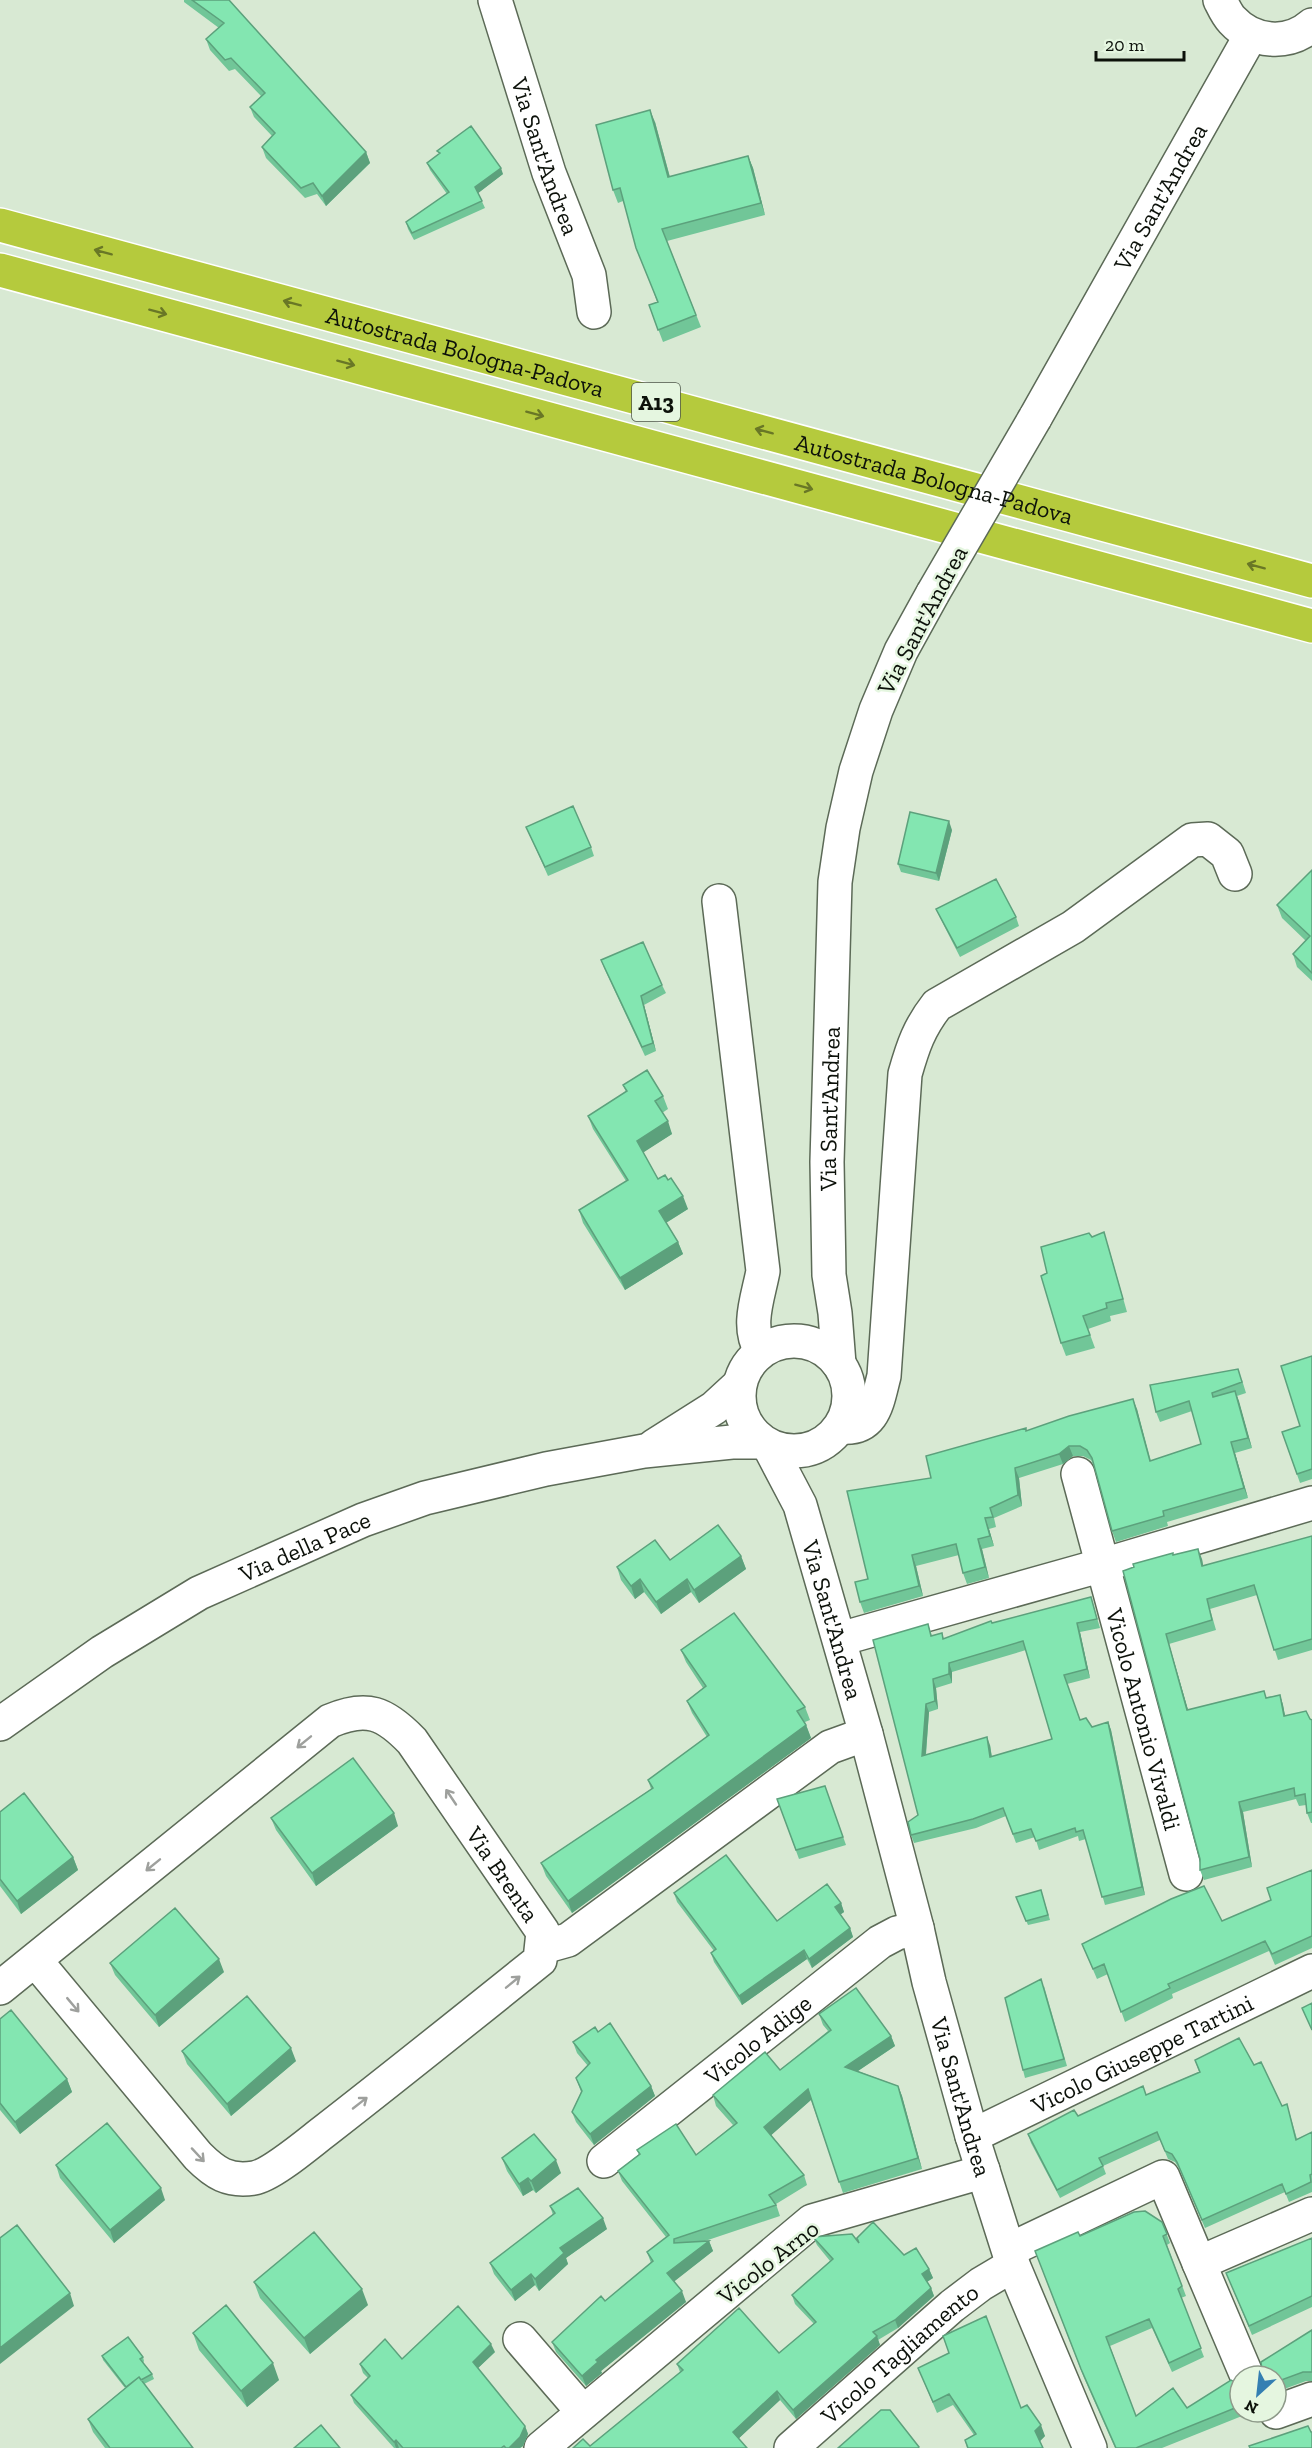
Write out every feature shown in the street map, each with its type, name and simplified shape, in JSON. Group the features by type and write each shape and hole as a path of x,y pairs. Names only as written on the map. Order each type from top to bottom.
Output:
{"highway":[{"name":"Autostrada Bologna-Padova","path":"0,225 1312,581"},
{"name":"Autostrada Bologna-Padova","path":"0,270 1312,626"}],"street":[{"name":"Via Sant'Andrea","path":"495,0 549,174 589,275 594,312"},
{"path":"1220,0 1231,19 1251,35 1267,39 1286,38 1305,32 1312,25"},
{"name":"Via Sant'Andrea","path":"838,1364 836,1313 830,1275 827,1162 835,882 843,828 856,771 876,710 901,651 1251,35"},
{"path":"776,1346 749,1363 739,1385 739,1407 744,1422 754,1435 766,1444 781,1451 797,1452 862,1424 876,1409 884,1376 905,1074 914,1042 925,1020 937,1005 1073,927 1192,840 1208,839 1221,849 1227,854 1235,874"},
{"path":"719,901 763,1271 752,1321 754,1340 776,1346 806,1342 821,1348 838,1364 848,1385 849,1401 830,1436 811,1463 800,1505"},
{"name":"Via Sant'Andrea","path":"776,1346 808,1321 830,1275"},
{"name":"Via della Pace","path":"644,1451 714,1408 739,1385"},
{"name":"Via della Pace","path":"0,1724 102,1652 199,1593 363,1520 426,1498 546,1469 644,1451 732,1442 766,1444"},
{"name":"Via Sant'Andrea","path":"766,1444 800,1505 866,1734 929,1982 972,2136 1011,2257 1090,2448"},
{"name":"Vicolo Antonio Vivaldi","path":"1078,1474 1186,1874"},
{"path":"840,1639 1103,1565 1310,1512"},
{"name":"Via Brenta","path":"0,1988 330,1721 345,1714 368,1713 384,1717 395,1723 412,1741 543,1932 540,1960 399,2074 286,2160 257,2178 234,2179 214,2171 198,2156 35,1960"},
{"path":"543,1947 568,1940 830,1747 866,1734"},
{"name":"Vicolo Adige","path":"604,2161 880,1942 897,1933 917,1928"},
{"name":"Vicolo Giuseppe Tartini","path":"972,2136 1312,1971"},
{"name":"Vicolo Arno","path":"541,2448 812,2222 983,2170"},
{"name":"Vicolo Tagliamento","path":"791,2448 1011,2257 1163,2177 1199,2263"},
{"path":"1242,2364 1199,2263 1312,2214"},
{"path":"520,2339 583,2412"},
{"path":"1288,2407 1312,2399"}],"building":[{"path":"192,0 229,0 366,152 322,196 313,183 301,188 262,147 275,133 250,107 265,93 231,58 225,60 206,39 224,23"},
{"path":"650,110 668,177 748,156 761,203 662,229 696,315 658,330 649,305 658,302 636,248 620,188 613,190 596,125"},
{"path":"471,126 501,168 475,187 482,201 412,233 406,222 449,192 427,163 440,153 437,151"},
{"path":"573,806 591,847 545,867 526,827"},
{"path":"910,812 949,821 936,873 898,864"},
{"path":"1312,870 1312,973 1293,954 1310,936 1277,905"},
{"path":"996,879 1016,917 957,948 936,909"},
{"path":"643,942 662,985 641,996 653,1043 642,1047 601,960"},
{"path":"647,1070 663,1096 655,1101 668,1121 637,1141 658,1179 665,1175 668,1180 671,1178 683,1196 659,1211 678,1242 620,1278 579,1210 628,1180 588,1116 627,1091 623,1085"},
{"path":"1104,1232 1123,1299 1106,1303 1107,1308 1083,1316 1090,1335 1061,1343 1041,1276 1047,1273 1041,1247 1089,1233 1092,1237"},
{"path":"1312,1356 1312,1469 1297,1474 1282,1432 1300,1426 1281,1366"},
{"path":"1238,1369 1242,1382 1212,1393 1213,1397 1235,1391 1248,1438 1231,1442 1244,1488 1163,1511 1164,1516 1112,1531 1092,1458 1087,1450 1080,1446 1069,1446 1059,1454 1015,1468 1018,1495 990,1508 993,1517 985,1518 990,1536 978,1539 985,1567 963,1573 956,1544 912,1555 919,1586 860,1602 855,1582 868,1579 847,1491 931,1478 926,1456 1026,1428 1026,1431 1069,1416 1133,1399 1150,1461 1201,1444 1189,1401 1156,1412 1150,1385"},
{"path":"718,1525 741,1556 694,1590 687,1579 656,1602 640,1579 631,1586 617,1567 655,1540 670,1560"},
{"path":"1312,1536 1312,1639 1274,1650 1254,1585 1207,1599 1212,1620 1166,1634 1187,1710 1264,1691 1266,1698 1280,1695 1284,1716 1306,1711 1312,1720 1312,1812 1307,1813 1305,1794 1295,1796 1294,1788 1239,1802 1249,1857 1200,1870 1200,1859 1123,1571 1134,1567 1133,1564 1198,1549 1202,1566"},
{"path":"1091,1597 1097,1619 1077,1623 1087,1669 1064,1675 1080,1720 1086,1718 1092,1727 1108,1722 1142,1887 1102,1897 1083,1830 1076,1832 1075,1828 1036,1841 1031,1829 1013,1834 1003,1808 973,1819 911,1835 908,1822 918,1815 873,1640 928,1624 931,1636 942,1633 943,1639 991,1621 992,1623","holes":["1023,1641 1052,1739 990,1757 987,1737 922,1756 926,1704 935,1701 933,1679 949,1674 949,1663"]},
{"path":"734,1613 805,1707 797,1711 806,1725 568,1901 541,1863 653,1788 648,1780 709,1735 687,1701 706,1686 681,1650"},
{"path":"353,1758 394,1813 312,1873 271,1818"},
{"path":"825,1786 843,1837 796,1850 777,1799"},
{"path":"24,1793 73,1857 17,1901 0,1879 0,1812"},
{"path":"726,1855 777,1921 827,1884 841,1903 835,1907 850,1928 809,1959 804,1950 739,1996 711,1953 716,1949 674,1893"},
{"path":"1312,1870 1312,1936 1272,1954 1265,1941 1168,1984 1170,1988 1121,2012 1104,1964 1093,1969 1082,1944 1171,1899 1204,1886 1222,1921 1271,1900 1267,1888"},
{"path":"1041,1890 1048,1915 1026,1921 1016,1897"},
{"path":"175,1908 219,1959 155,2015 110,1963"},
{"path":"1041,1979 1064,2059 1023,2070 1005,1998"},
{"path":"856,1988 891,2036 845,2067 898,2086 918,2158 839,2182 808,2089 764,2127 804,2175 769,2195 776,2205 674,2239 674,2243 709,2241 667,2273 682,2291 596,2360 598,2362 582,2376 552,2342 601,2296 605,2301 653,2261 647,2252 669,2235 618,2171 640,2154 637,2150 676,2124 696,2155 737,2123 713,2095 765,2052 780,2070 831,2030 819,2014"},
{"path":"247,1996 291,2048 227,2104 182,2051"},
{"path":"1312,2003 1312,2030 1302,2008"},
{"path":"11,2010 67,2079 15,2122 0,2103 0,2019"},
{"path":"610,2023 651,2086 590,2134 572,2112 582,2091 576,2078 590,2063 573,2042 595,2027 598,2032"},
{"path":"1239,2038 1254,2065 1261,2062 1282,2106 1287,2104 1296,2140 1312,2132 1311,2182 1286,2194 1282,2184 1202,2220 1177,2162 1172,2154 1165,2151 1157,2132 1099,2158 1103,2166 1057,2190 1028,2134 1074,2110 1078,2116 1143,2086 1146,2095 1200,2072 1195,2060"},
{"path":"107,2123 161,2188 110,2230 56,2165"},
{"path":"534,2134 556,2160 531,2181 528,2178 519,2184 502,2158"},
{"path":"578,2188 603,2218 560,2248 564,2253 535,2279 531,2274 511,2290 490,2263 555,2213 550,2206"},
{"path":"1145,2211 1162,2222 1167,2234 1163,2236 1182,2286 1178,2289 1201,2348 1169,2363 1149,2319 1106,2337 1136,2416 1173,2388 1187,2408 1228,2382 1228,2411 1136,2448 1116,2448 1081,2369 1035,2251 1078,2232 1080,2236 1134,2212"},
{"path":"873,2222 904,2255 916,2248 929,2269 922,2274 931,2288 895,2320 873,2332 877,2336 793,2410 777,2391 733,2432 747,2448 573,2448 583,2439 590,2446 683,2370 677,2364 739,2308 779,2353 816,2322 792,2295 833,2259 813,2237 852,2234 859,2243 857,2238"},
{"path":"17,2225 70,2293 0,2348 0,2238"},
{"path":"314,2232 362,2289 304,2338 254,2282"},
{"path":"1312,2238 1312,2296 1249,2326 1226,2273"},
{"path":"226,2305 273,2363 241,2391 193,2333"},
{"path":"458,2306 491,2344 473,2362 525,2426 520,2437 509,2448 504,2446 501,2448 403,2448 396,2440 394,2442 351,2395 370,2376 360,2364 385,2339 402,2359"},
{"path":"986,2316 1021,2408 1027,2405 1041,2425 1035,2431 1043,2448 968,2448 965,2440 976,2434 949,2394 933,2402 918,2368 949,2353 943,2336"},
{"path":"1312,2330 1312,2372 1303,2372 1288,2378 1288,2364 1261,2364 1261,2362"},
{"path":"128,2337 143,2357 140,2359 152,2374 141,2380 139,2377 126,2387 102,2356"},
{"path":"139,2377 193,2448 110,2448 88,2419"},
{"path":"881,2410 890,2410 918,2448 838,2448"},
{"path":"321,2425 340,2448 294,2448"},
{"path":"1308,2426 1312,2432 1312,2448 1250,2448 1249,2446"}]}
